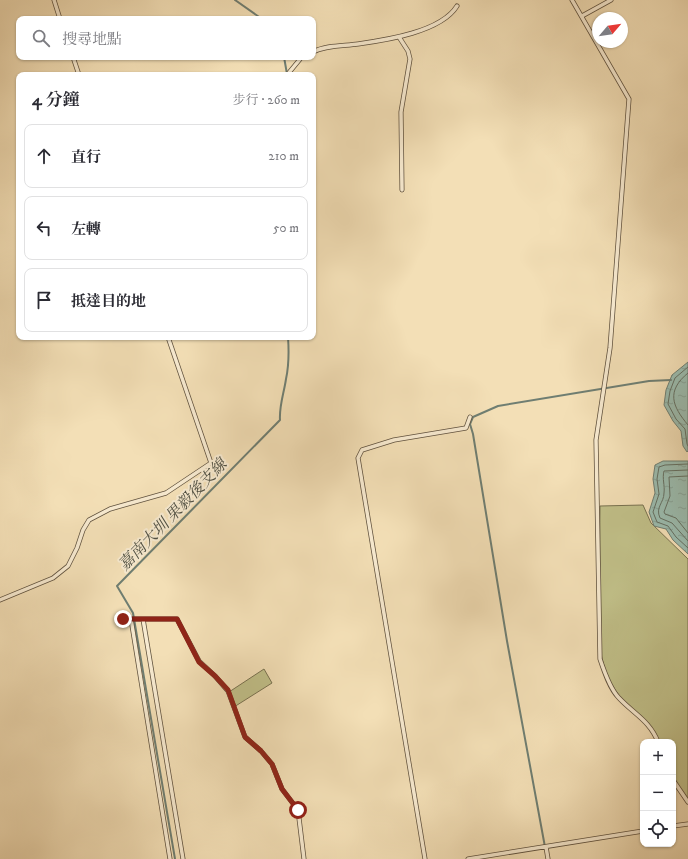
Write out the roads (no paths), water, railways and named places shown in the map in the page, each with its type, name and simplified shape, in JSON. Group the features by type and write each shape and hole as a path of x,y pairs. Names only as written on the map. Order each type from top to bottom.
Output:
{"lane":[{"path":"54,0 59,16"},
{"path":"572,0 629,99 610,348 596,440 600,659 605,674 618,698 645,721 655,733 657,739"},
{"path":"582,16 611,0"},
{"path":"316,50 399,37 418,32 439,22 455,10 457,6"},
{"path":"399,37 408,51 410,59 401,112 402,190"},
{"path":"74,60 78,72"},
{"path":"289,72 299,60"},
{"path":"0,600 53,578 68,566 77,548 83,530 89,520 110,509 166,493 211,463 169,340"},
{"path":"425,859 358,458 362,450 394,440 466,428 470,416"},
{"path":"123,619 177,619 199,662 228,690 245,737 261,751 272,764 282,789 298,810 304,859"},
{"path":"131,619 170,859"},
{"path":"143,619 183,859"},
{"path":"676,784 688,802"},
{"path":"676,826 688,824"},
{"path":"468,859 640,831"},
{"path":"546,847 548,859"}],"water":[{"path":"688,362 687,452 683,446 681,431 673,421 664,405 666,390 672,375"},
{"path":"663,461 688,461 688,554 673,540 666,529 654,526 649,512 655,493 653,479 655,465"}],"waterway":[{"name":"嘉南大圳 果毅後支線","path":"235,0 258,16"},
{"name":"嘉南大圳 果毅後支線","path":"285,60 287,72"},
{"name":"嘉南大圳 果毅後支線","path":"175,859 133,613 117,586 280,420 281,405 288,368 288,340"},
{"path":"545,847 507,641 473,434 470,424 473,417 498,406 649,381 671,380"}]}
